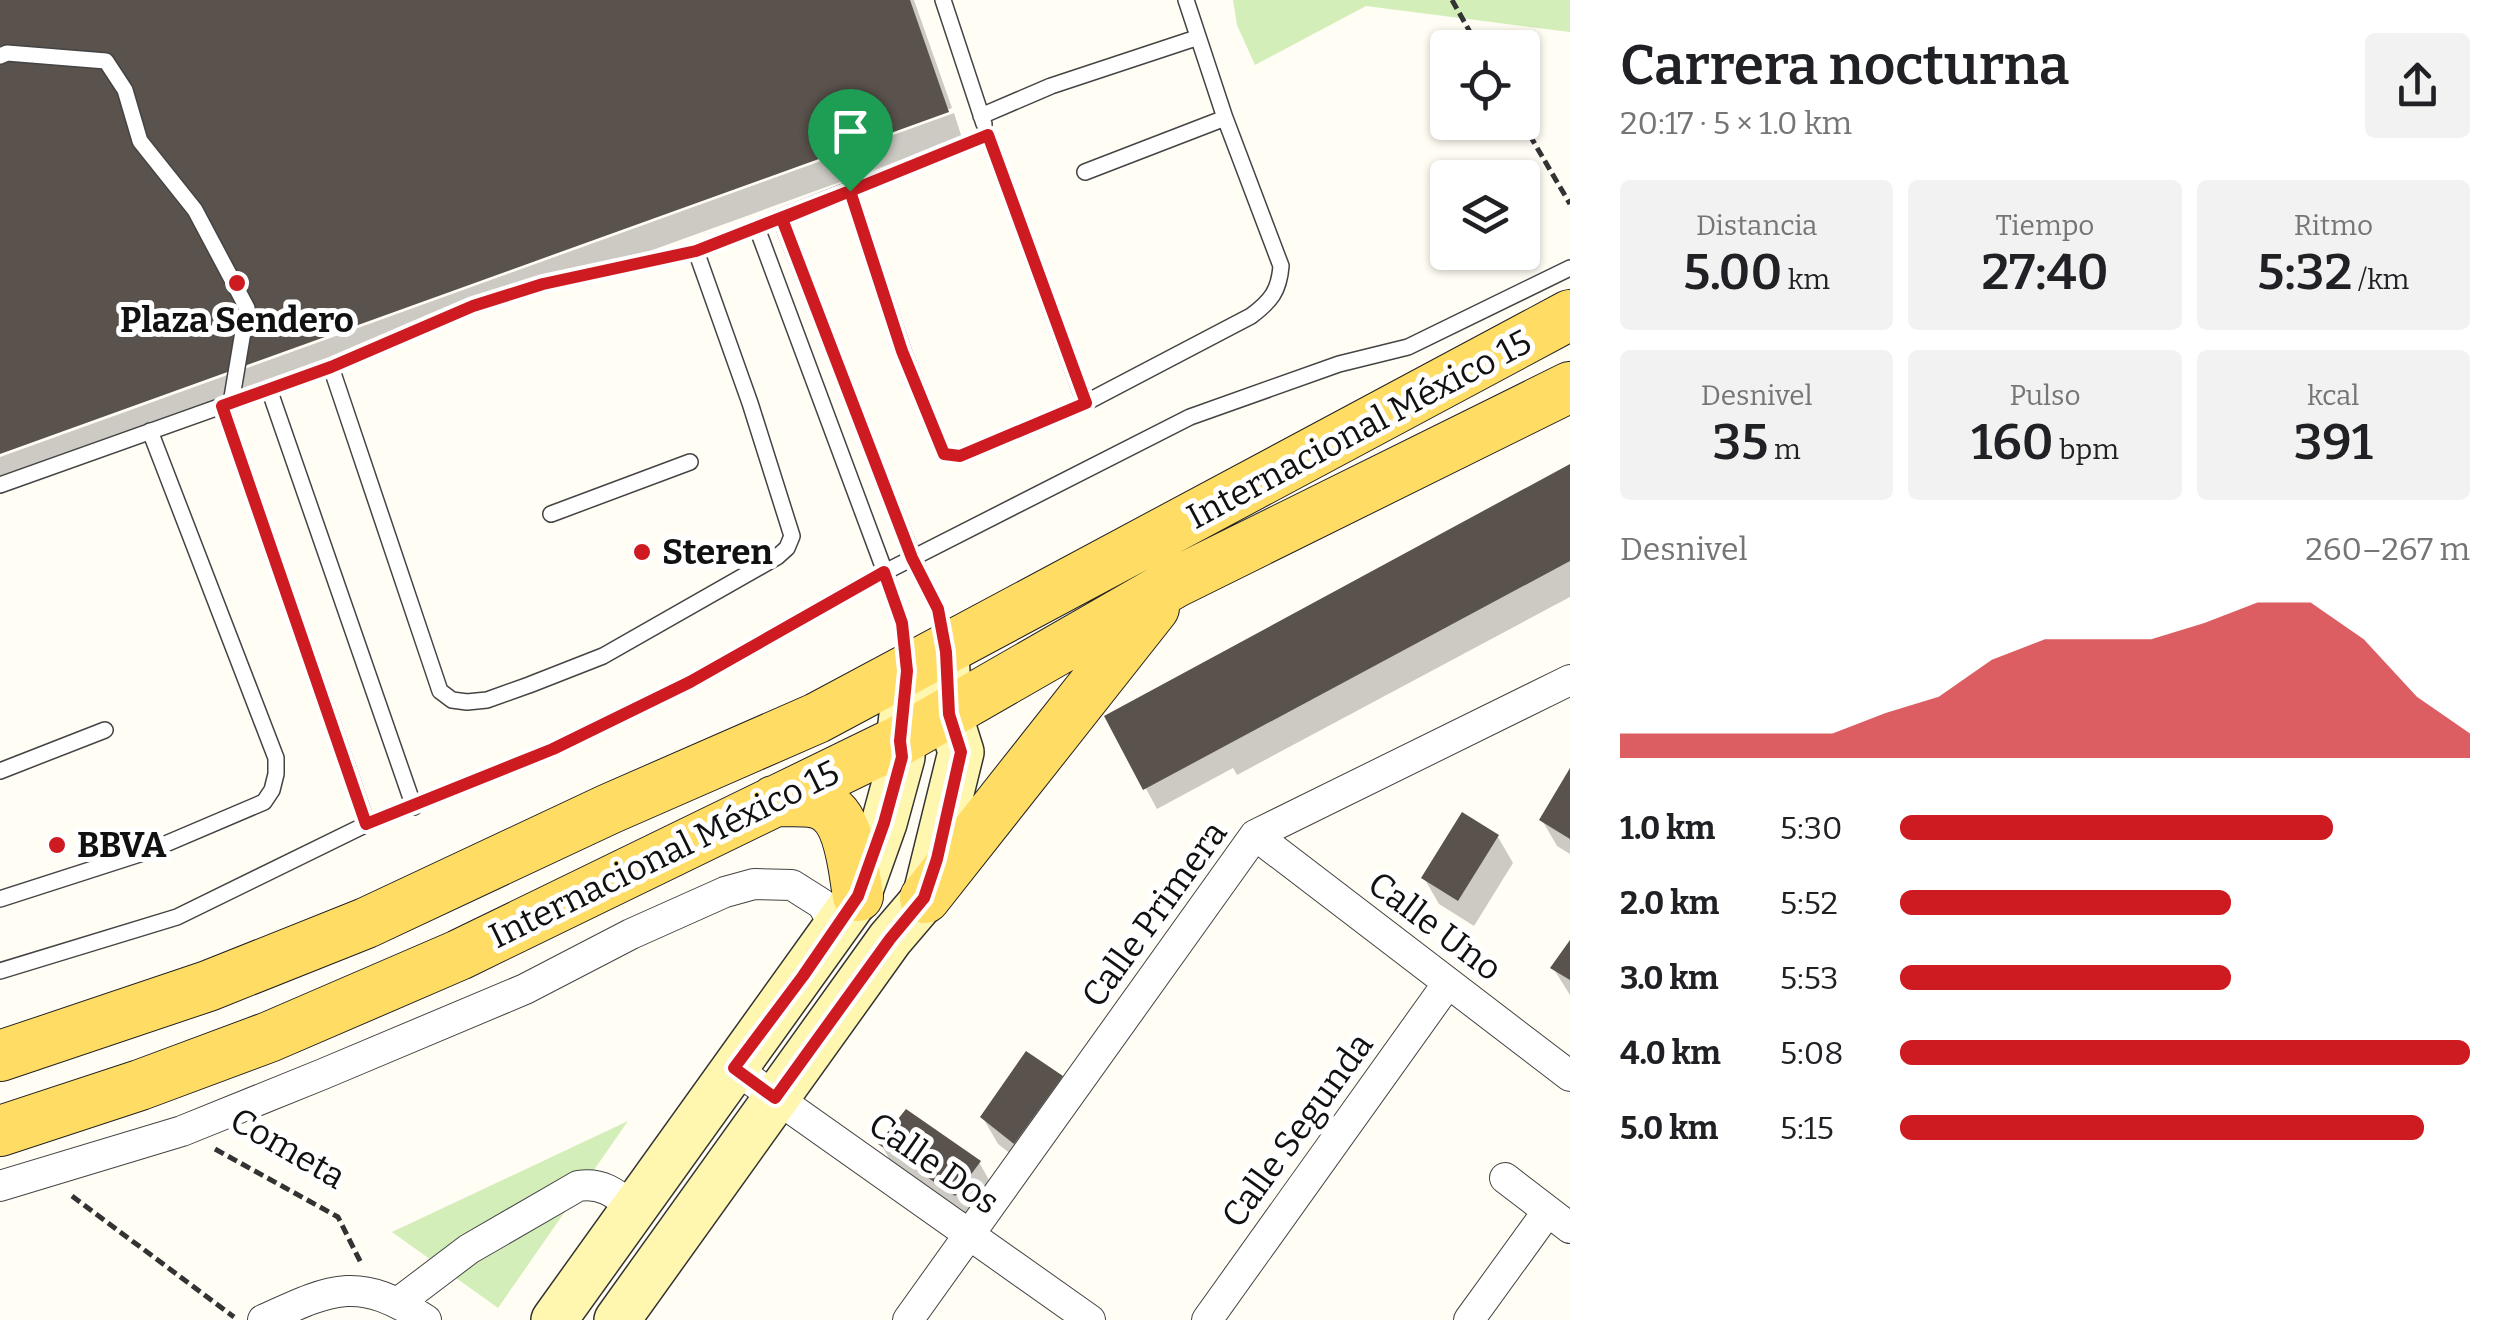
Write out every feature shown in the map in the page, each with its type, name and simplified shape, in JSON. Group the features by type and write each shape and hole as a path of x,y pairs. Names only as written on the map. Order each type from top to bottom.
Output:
{"main road":[{"name":"Internacional México 15","path":"0,1056 208,986 366,923 609,809 817,718 1570,316"},
{"name":"Internacional México 15","path":"0,1130 140,1085 371,994 900,741 1176,582 1570,387"},
{"path":"617,1320 890,939 1122,644 1176,582"},
{"path":"924,898 961,752 926,661"},
{"path":"554,1320 847,912 884,823 902,757 900,741 926,661"},
{"path":"774,801 820,803 834,814 845,832 847,912"}],"street":[{"name":"Calle Primera","path":"908,1320 1255,835 1570,680"},
{"name":"Calle Uno","path":"1255,835 1570,1076"},
{"path":"0,1186 182,1130 525,989 631,934 725,892 754,884 792,886 822,904 847,912"},
{"name":"Calle Segunda","path":"1207,1320 1448,983"},
{"name":"Calle Dos","path":"734,1068 1090,1320"},
{"path":"1469,1320 1559,1220 1504,1178"},
{"path":"388,1297 578,1186 603,1187 633,1207"},
{"path":"263,1320 310,1298 342,1290 388,1297 426,1320"}],"lane":[{"path":"943,0 1086,403"},
{"path":"850,191 902,351 944,454 960,456 1086,403 1251,316 1270,302 1280,286 1282,266 1224,118 1186,0"},
{"path":"982,116 1051,86 1196,38"},
{"path":"0,56 7,53 106,61 125,90 140,140 195,210 247,308 226,405 366,824"},
{"path":"1085,172 1224,118"},
{"path":"0,485 331,367 473,306 543,284 696,251 988,135"},
{"path":"782,219 912,558 938,609 926,661"},
{"path":"757,228 902,623 926,661"},
{"path":"331,367 440,691 452,700 487,700 603,656 787,548 791,526 696,251"},
{"path":"0,971 177,917 366,824 553,749 672,690 884,572 1190,418 1340,364 1408,348 1570,268"},
{"path":"269,389 414,807"},
{"path":"0,899 149,851 264,802 272,790 276,758 150,431"},
{"path":"550,514 690,462"},
{"path":"0,771 105,730"}],"path":[{"path":"1452,0 1469,30"},
{"path":"1533,140 1570,204"},
{"name":"Cometa","path":"182,1130 338,1217 388,1297"},
{"path":"72,1196 238,1320"}],"green space":[{"path":"1233,0 1570,0 1570,32 1366,6 1255,65 1237,25"},
{"path":"628,1121 498,1308 392,1232"}],"building":[{"name":"Plaza Sendero","path":"0,0 910,0 949,112 0,454"},
{"path":"1570,464 1570,561 1143,790 1104,716"},
{"path":"1570,768 1570,839 1539,820"},
{"path":"1462,812 1499,835 1458,901 1421,878"},
{"path":"1570,940 1570,980 1550,968"},
{"path":"1026,1051 1063,1076 1014,1144 980,1117"},
{"path":"906,1109 981,1161 955,1196 878,1144"}],"place":[{"name":"Plaza Sendero","path":"237,283"},
{"name":"Steren","path":"642,552"},
{"name":"BBVA","path":"57,845"}],"route":[{"path":"850,191 696,251 543,284 473,306 331,367 222,406 366,824 553,749 690,682 884,572 902,623 907,671 902,757 858,896 734,1068 775,1098 924,898 937,859 961,752 949,714 946,652 938,609 912,558 782,219 850,191 902,351 944,454 960,456 1086,403 988,135 850,191"}]}
